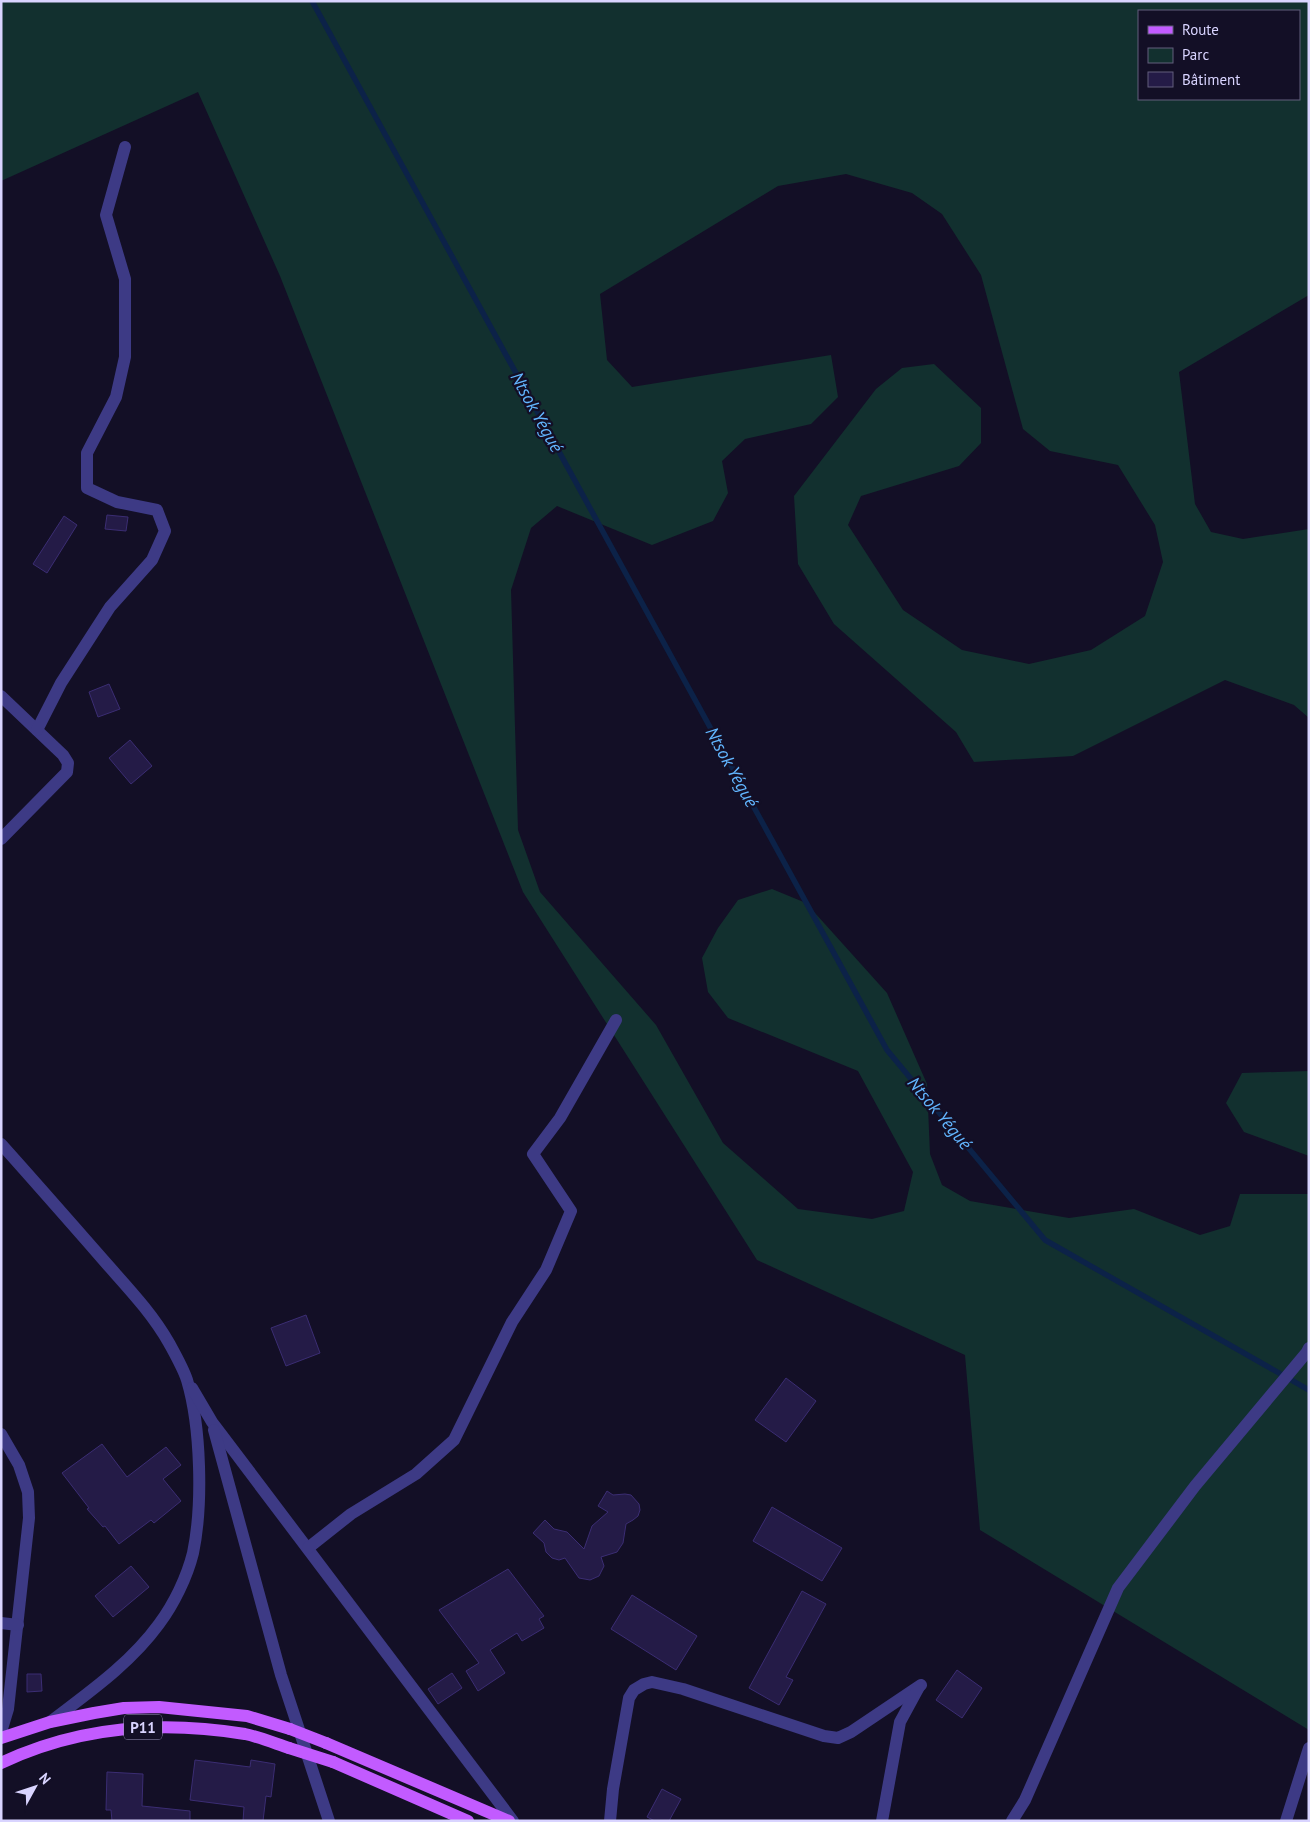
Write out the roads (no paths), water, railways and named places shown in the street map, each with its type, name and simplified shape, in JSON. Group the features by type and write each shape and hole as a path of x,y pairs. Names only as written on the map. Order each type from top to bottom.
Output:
{"main road":[{"name":"P11","path":"1,1738 50,1722 124,1708 159,1706 247,1716 290,1729 326,1743 509,1821"},
{"name":"P11","path":"1,1763 54,1742 99,1731 128,1728 184,1728 246,1734 333,1762 468,1821"}],"street":[{"path":"37,730 61,683 110,607 152,560 165,531 157,510 117,502 87,488 87,453 116,397 125,357 124,279 106,215 125,147"},
{"path":"1,696 68,763 67,772 1,839"},
{"path":"308,1548 351,1514 416,1474 454,1440 512,1322 546,1270 571,1211 533,1154 560,1118 616,1020"},
{"path":"1,1144 144,1308 168,1342 212,1422 514,1821"},
{"path":"1012,1821 1026,1800 1118,1588 1195,1486 1309,1348"},
{"path":"50,1722 102,1683 134,1652 159,1624 178,1592 192,1554 197,1520 198,1467 196,1428 187,1379"},
{"path":"212,1422 281,1675 329,1821"},
{"path":"1,1434 19,1465 28,1492 29,1518 8,1709 1,1732"},
{"path":"1,1623 18,1625"},
{"path":"610,1821 613,1789 629,1698 634,1690 644,1684 652,1682 683,1689 824,1736 838,1738 861,1727 920,1684 900,1722 882,1821"},
{"path":"1286,1821 1309,1748"}],"waterway":[{"name":"Ntsok Yégué","path":"312,1 887,1050 1045,1240 1309,1390"}]}
